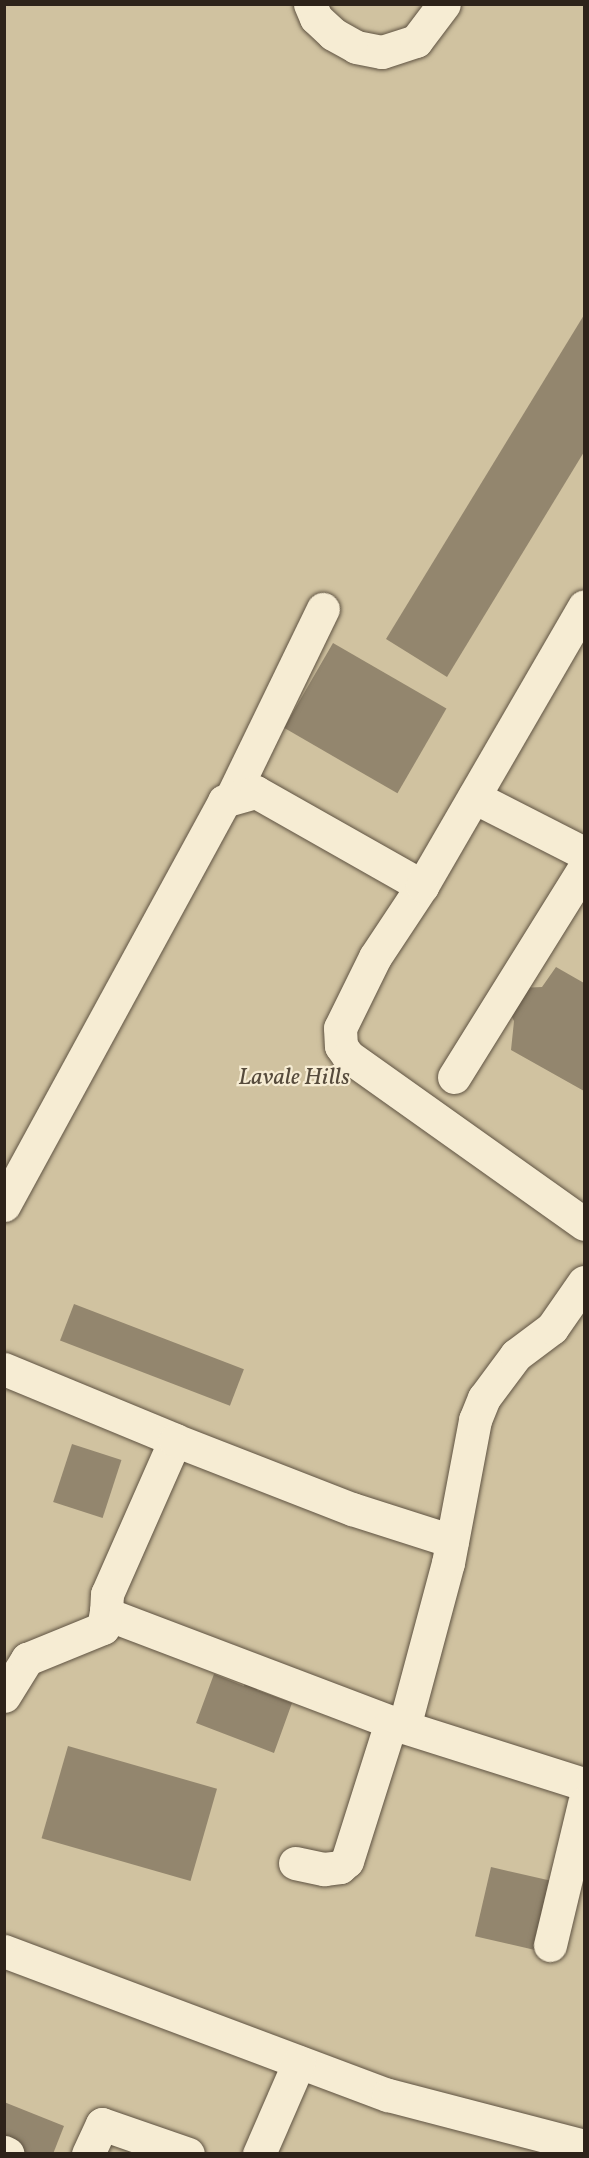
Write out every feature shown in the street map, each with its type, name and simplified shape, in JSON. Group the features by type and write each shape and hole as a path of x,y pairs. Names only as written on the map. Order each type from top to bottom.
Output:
{"lane":[{"path":"310,4 316,18 333,34 356,46 382,52 416,41 444,4"},
{"path":"585,606 422,886 370,967 340,1028 341,1046 348,1056 585,1224"},
{"path":"232,796 323,609"},
{"path":"4,1205 224,801 232,796 256,792 422,886"},
{"path":"474,797 585,853"},
{"path":"454,1077 585,868"},
{"path":"295,1863 324,1869 340,1867 347,1861 398,1725 452,1541 475,1420 484,1398 516,1355 552,1328 585,1282"},
{"path":"4,1369 175,1440 352,1509 452,1541"},
{"path":"4,1696 27,1659 103,1628 107,1594 175,1440"},
{"path":"106,1611 119,1619 398,1725 585,1784"},
{"path":"550,1945 585,1803"},
{"path":"4,1952 388,2095 572,2147"},
{"path":"259,2154 299,2062"},
{"path":"88,2154 102,2124 188,2154"}],"green space":[{"name":"Lavale Hills","path":"5,5 584,5 584,2153 5,2153"}],"building":[{"path":"584,315 584,452 447,677 386,639"},
{"path":"333,643 446,708 397,793 284,728"},
{"path":"556,967 584,983 584,1091 511,1050 514,1021 505,1003 520,988 542,987"},
{"path":"74,1304 244,1369 230,1406 60,1340"},
{"path":"72,1444 121,1460 103,1518 53,1502"},
{"path":"214,1674 244,1686 247,1677 260,1681 257,1690 292,1703 274,1753 196,1723"},
{"path":"68,1746 217,1789 191,1881 42,1838"},
{"path":"491,1867 555,1882 539,1951 475,1936"},
{"path":"4,2102 64,2126 53,2154 24,2154 4,2146"}]}
